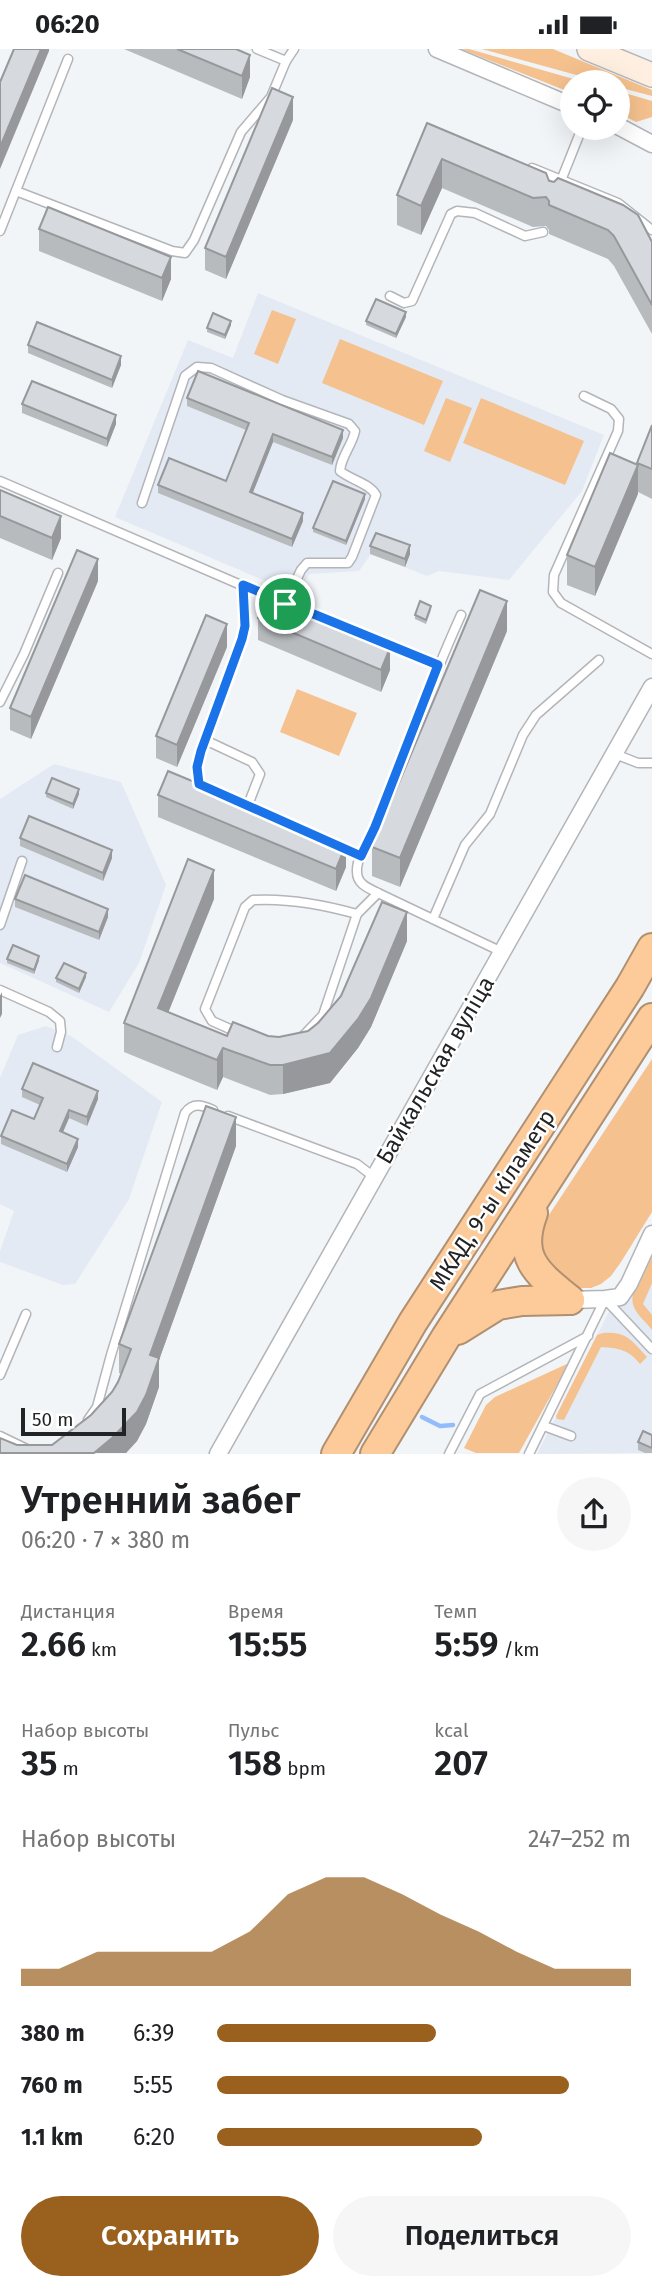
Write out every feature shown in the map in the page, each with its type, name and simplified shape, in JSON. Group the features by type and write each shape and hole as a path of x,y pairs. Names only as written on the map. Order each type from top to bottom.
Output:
{"highway":[{"name":"МКАД, 9-ы кіламетр","path":"336,1454 413,1322 630,987 652,948"},
{"name":"МКАД, 9-ы кіламетр","path":"375,1454 446,1337 652,1018"},
{"path":"541,1192 530,1222 527,1254 538,1274 570,1300"},
{"path":"446,1337 498,1305 522,1301 570,1300"}],"main road":[{"path":"589,49 652,75"},
{"path":"630,49 652,58"}],"street":[{"path":"437,49 560,101"},
{"path":"630,132 652,144"},
{"name":"Байкальская вуліца","path":"218,1454 652,687"},
{"path":"570,1300 620,1297 629,1284 652,1234"}],"lane":[{"path":"257,49 286,61"},
{"path":"16,191 172,251 185,253 194,240 241,132 271,97 286,61 295,49"},
{"path":"0,231 68,59"},
{"path":"556,192 577,140"},
{"path":"522,164 618,202 652,230"},
{"path":"390,296 404,303 412,301 451,214 457,211 475,213 525,236 543,232"},
{"path":"142,503 185,376 197,367 211,368 282,400 349,424 355,431 353,440 340,462 340,471 374,490 376,495 348,563 307,563 285,604"},
{"path":"584,396 611,409 619,419 618,431 554,575 553,592 561,603 652,654"},
{"path":"0,481 285,604 438,665"},
{"path":"0,702 24,654 58,573"},
{"path":"211,789 199,784 197,767 242,639 245,626 243,585"},
{"path":"461,615 438,665 356,869 361,884 502,952"},
{"path":"433,919 465,845 490,814 523,735 536,715 599,660"},
{"path":"205,740 252,762 260,773 247,805"},
{"path":"615,754 638,763 652,764"},
{"path":"235,800 260,811"},
{"path":"323,839 361,856"},
{"path":"0,925 22,861"},
{"path":"297,1039 307,1034 323,1015 357,914 378,893"},
{"path":"247,1036 212,1021 205,1009 245,907 253,899 269,899 337,908 357,914"},
{"path":"0,990 49,1012 60,1021 61,1032 57,1048"},
{"path":"81,1431 97,1407 126,1305 189,1107 203,1106 357,1164 374,1177"},
{"path":"529,1454 605,1299 652,1349"},
{"path":"0,1375 26,1314"},
{"path":"449,1454 480,1394 589,1336"},
{"path":"544,1426 571,1436"},
{"path":"0,1436 29,1450 41,1447"}],"shaded area":[{"path":"461,49 560,75 560,88"},
{"path":"482,49 553,49 604,70 560,70"},
{"path":"630,81 652,90 652,96 630,90"},
{"path":"630,95 652,101 652,117 636,122 630,119"},
{"path":"258,293 604,435 582,491 509,580 439,571 427,576 371,554 359,571 309,574 298,595 115,517 188,340 233,358"},
{"path":"272,310 296,319 278,364 254,354"},
{"path":"340,339 443,381 424,425 322,383"},
{"path":"446,398 472,408 450,462 424,451"},
{"path":"481,398 584,441 565,485 463,443"},
{"path":"297,689 357,713 339,756 280,732"},
{"path":"54,764 121,782 166,885 139,963 109,1012 0,963 0,799"},
{"path":"46,1026 71,1036 162,1102 129,1199 75,1284 63,1285 0,1262 0,1251 14,1211 0,1204 0,1078 18,1035"},
{"path":"652,1059 652,1212 611,1276 591,1288 561,1285 544,1274 539,1230"},
{"path":"652,1235 652,1453 537,1454 631,1268"},
{"path":"652,1253 652,1283 643,1304 652,1315 652,1330 637,1313 632,1301 638,1279"},
{"path":"597,1335 624,1335 647,1357 640,1364 623,1351 601,1347 564,1420 557,1419 556,1416"},
{"path":"569,1363 519,1453 476,1453 464,1448 486,1405 495,1397"}],"building":[{"path":"14,49 41,49 0,147 0,82"},
{"path":"177,49 236,49 250,55 242,76"},
{"path":"272,88 293,97 226,257 205,248"},
{"path":"427,123 546,173 549,181 554,182 558,178 623,205 638,215 652,242 652,305 614,236 608,230 549,205 546,197 533,198 442,159 421,206 397,195"},
{"path":"48,207 171,257 162,278 39,229"},
{"path":"376,299 406,312 396,334 366,321"},
{"path":"213,313 231,321 225,335 207,328"},
{"path":"37,322 121,356 112,380 28,345"},
{"path":"198,371 343,430 332,457 273,434 250,492 303,513 292,539 158,485 169,458 226,481 249,423 187,398"},
{"path":"32,381 116,415 107,439 22,404"},
{"path":"652,425 652,469 637,463"},
{"path":"610,453 638,465 595,567 567,555"},
{"path":"333,481 365,494 346,541 313,528"},
{"path":"0,490 61,516 52,538 0,516"},
{"path":"376,533 410,545 405,559 370,546"},
{"path":"77,550 98,559 31,717 10,708"},
{"path":"480,590 507,601 400,858 372,847"},
{"path":"267,597 390,648 381,670 258,618"},
{"path":"420,601 431,606 426,620 415,615"},
{"path":"206,615 227,624 177,745 156,736"},
{"path":"168,771 346,845 336,869 158,795"},
{"path":"52,778 79,789 73,804 46,793"},
{"path":"29,816 112,850 103,873 20,838"},
{"path":"188,859 214,870 158,1008 227,1036 233,1022 268,1036 279,1037 308,1031 341,996 382,902 407,912 371,998 358,1019 330,1053 283,1065 270,1065 223,1048 217,1060 124,1023"},
{"path":"25,875 108,909 99,932 15,899"},
{"path":"13,945 39,956 34,970 7,959"},
{"path":"64,963 86,973 79,989 56,978"},
{"path":"33,1063 98,1091 87,1117 69,1110 60,1131 78,1139 67,1164 1,1136 12,1110 34,1119 43,1098 22,1089"},
{"path":"206,1106 236,1117 150,1355 159,1358 137,1412 94,1453 0,1453 0,1438 17,1445 52,1445 91,1415 118,1382 131,1349 119,1344"},
{"path":"643,1431 652,1435 652,1448 638,1442"}],"waterway":[{"path":"422,1417 440,1426 453,1425"}],"route":[{"path":"243,585 285,604 438,665 375,827 361,856 199,784 197,767 201,751 245,626 243,585"}]}
